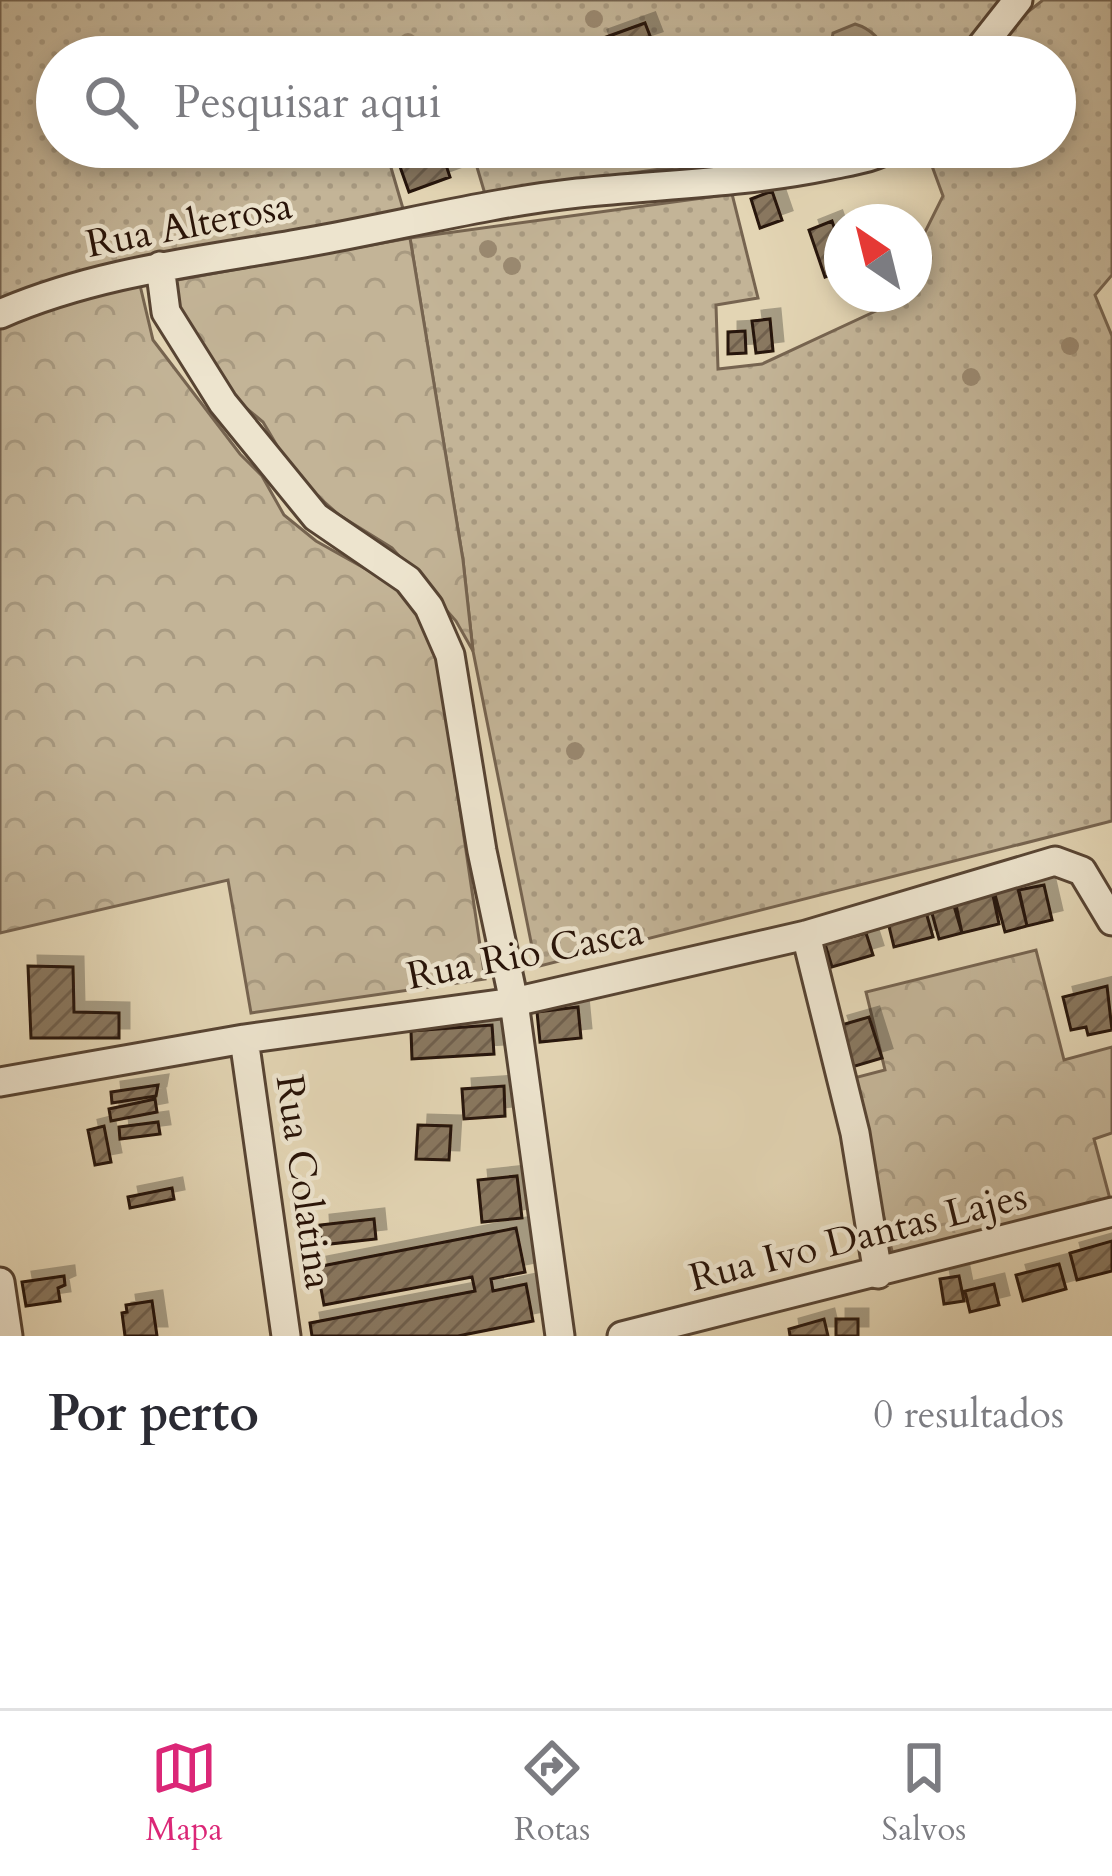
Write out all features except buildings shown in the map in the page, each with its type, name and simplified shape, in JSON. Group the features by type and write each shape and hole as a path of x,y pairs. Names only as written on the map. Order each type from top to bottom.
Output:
{"street":[{"path":"990,36 1018,0"},
{"name":"Rua Alterosa","path":"0,314 78,284 332,238 419,217 576,194 761,180 818,168"},
{"path":"160,266 166,312 223,403 316,517 408,580 429,607 450,655 482,851 514,1002 560,1336"},
{"name":"Rua Rio Casca","path":"0,1082 244,1039 514,1002 806,935 1055,861 1082,871 1112,921"},
{"path":"806,935 855,1133 878,1274"},
{"name":"Rua Colatina","path":"244,1039 286,1336"},
{"name":"Rua Ivo Dantas Lajes","path":"622,1336 1112,1212"},
{"path":"0,1282 8,1336"}],"green space":[{"path":"0,0 1006,0 976,36 36,36 36,168 391,168 404,212 0,305"},
{"path":"1043,0 1112,0 1112,275 1095,295 1112,336 1112,821 536,967 473,651 463,560 410,238 732,194 758,298 716,305 718,369 762,364 874,312 932,312 932,218 943,196 933,168 1076,168 1076,36 1006,36"},
{"path":"477,168 668,168 485,194"},
{"path":"410,238 463,560 473,651 456,621 392,548 339,515 295,476 263,422 222,388 177,317 172,281"},
{"path":"139,281 153,340 262,476 284,515 316,541 405,591 435,641 485,979 251,1013 228,880 0,933 0,327 81,293"},
{"path":"1036,950 1064,1060 1112,1047 1112,1133 1094,1139 1110,1199 893,1255 850,1079 885,1070 866,992"}],"shaded area":[{"path":"855,24 876,36 832,36"}]}
